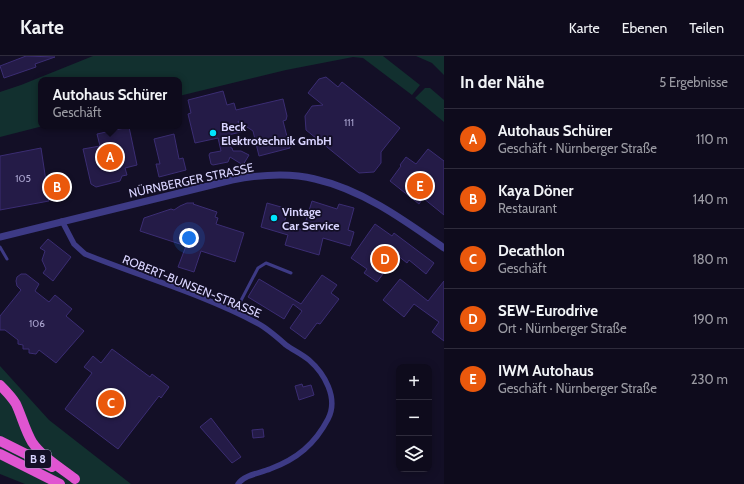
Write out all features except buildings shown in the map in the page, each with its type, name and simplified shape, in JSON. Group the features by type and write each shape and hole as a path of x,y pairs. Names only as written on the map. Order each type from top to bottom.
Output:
{"highway":[{"path":"0,385 16,404 33,443 40,451 79,482"},
{"name":"B 8","path":"0,441 79,482"},
{"name":"B 8","path":"0,454 60,484"}],"street":[{"name":"NÜRNBERGER STRASSE","path":"0,237 232,180 259,176 292,176 313,178 356,193 389,211 444,248"},
{"name":"ROBERT-BUNSEN-STRASSE","path":"62,221 74,244 85,254 235,312 259,324 309,360 325,378 331,391 331,405 329,417 319,434 296,457 272,469 244,479 238,484"}],"lane":[{"path":"0,248 7,259"},
{"path":"235,312 258,268 266,263 291,273"}],"green space":[{"path":"93,56 383,56 420,85 412,95 363,58 353,57 286,70 182,95 182,77 41,77"},
{"path":"416,56 444,56 444,75 432,63"},
{"path":"38,78 38,127 0,137 0,92"},
{"path":"425,88 430,88 444,100 444,122 415,98"},
{"path":"0,366 49,420 131,484 25,484 0,474"}],"place":[{"name":"Beck Elektrotechnik GmbH","path":"213,133"},
{"name":"Autohaus Schürer","path":"110,157"},
{"name":"IWM Autohaus","path":"420,186"},
{"name":"Kaya Döner","path":"57,187"},
{"name":"Vintage Car Service","path":"274,218"},
{"name":"SEW-Eurodrive","path":"385,259"},
{"name":"Decathlon","path":"111,403"}]}
